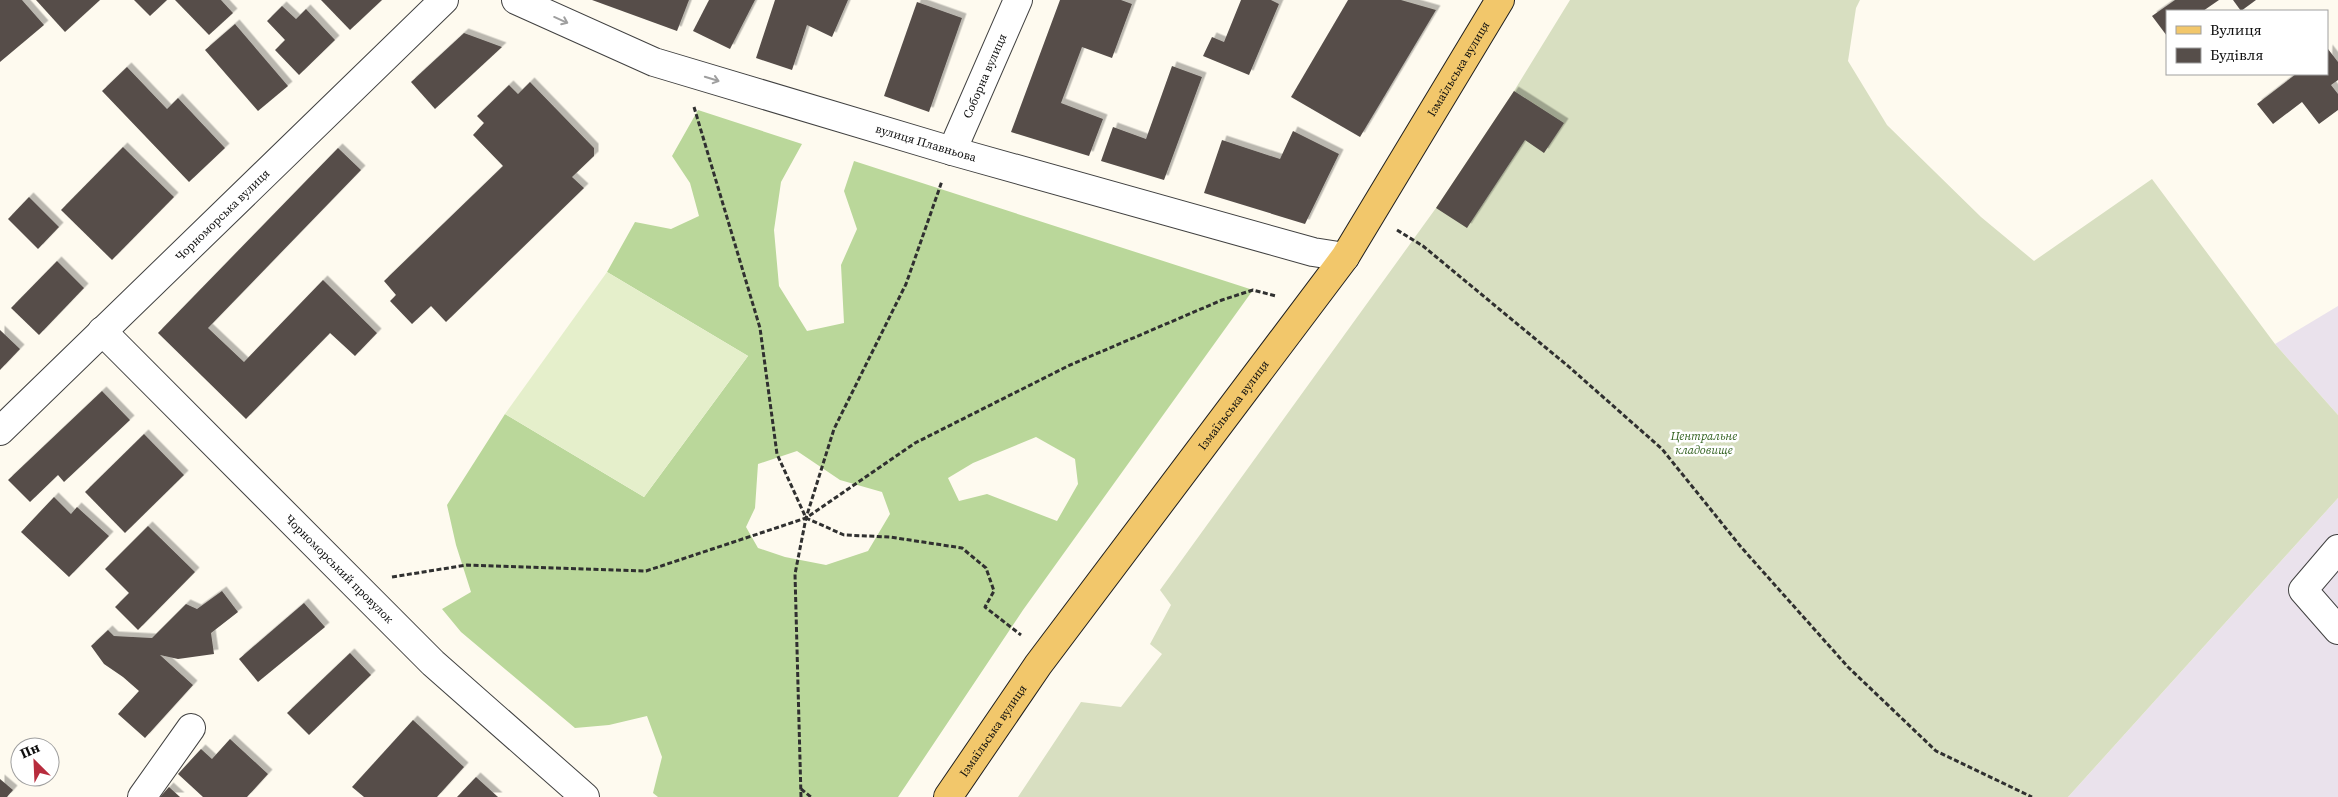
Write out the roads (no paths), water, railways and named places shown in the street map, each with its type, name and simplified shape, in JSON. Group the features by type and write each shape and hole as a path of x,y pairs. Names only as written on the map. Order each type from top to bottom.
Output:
{"main road":[{"name":"Ізмаїльська вулиця","path":"948,797 1046,654 1344,257 1500,0"}],"street":[{"name":"Чорноморська вулиця","path":"0,431 444,0"},
{"name":"вулиця Плавньова","path":"516,0 654,62 952,151 1313,252 1344,257"},
{"name":"Соборна вулиця","path":"952,151 1018,0"},
{"name":"Чорноморський провулок","path":"102,331 433,663 585,797"},
{"path":"2338,549 2304,590 2338,630"},
{"path":"142,797 191,728"}],"park label":[{"name":"Центральне кладовище","path":"1704,443"}]}
